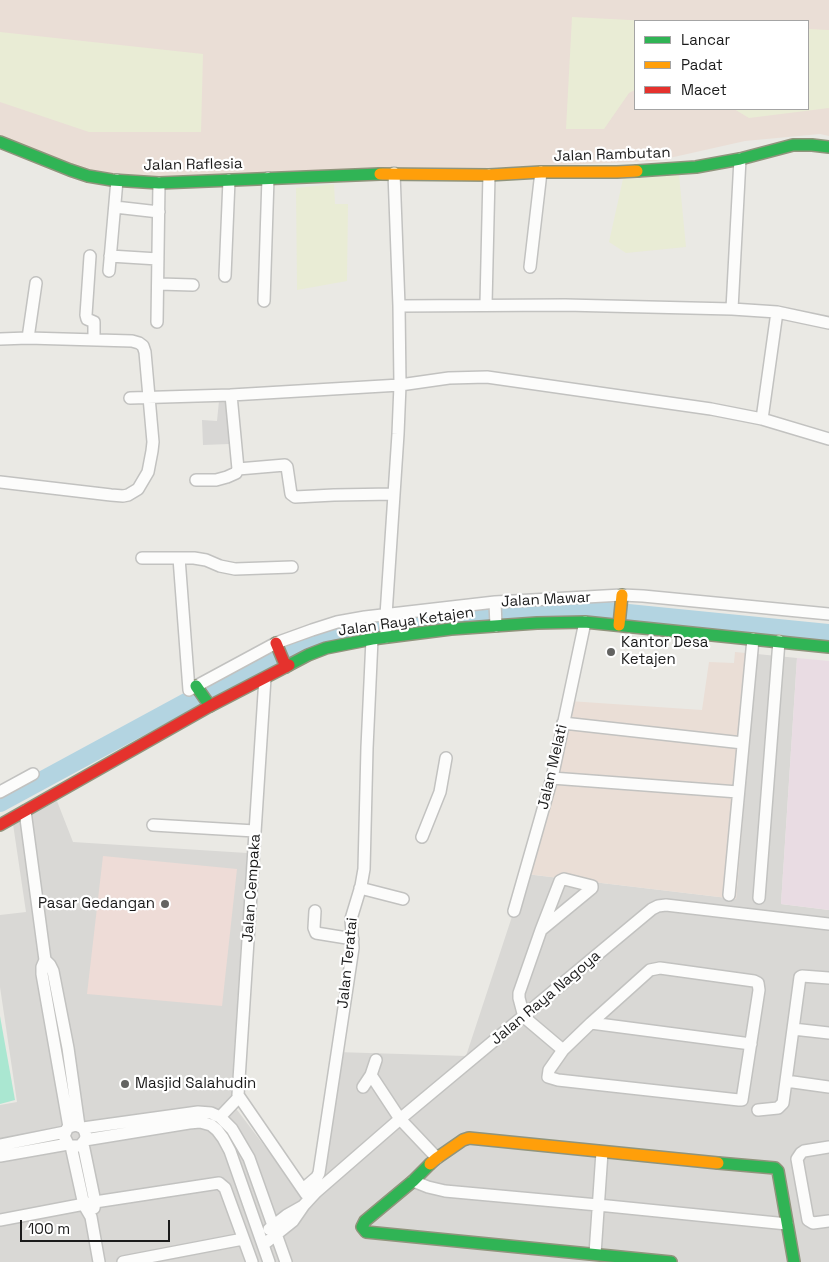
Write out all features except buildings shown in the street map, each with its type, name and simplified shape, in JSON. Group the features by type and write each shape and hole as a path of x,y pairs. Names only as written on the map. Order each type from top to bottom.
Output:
{"street":[{"name":"Jalan Raflesia","path":"0,142 70,170 100,178 117,180 159,183 394,173"},
{"name":"Jalan Rambutan","path":"394,173 489,175 651,170 696,167 740,159 793,145 829,147"},
{"path":"732,309 740,159"},
{"path":"530,267 541,172"},
{"path":"386,626 400,385 394,173"},
{"path":"486,304 489,175"},
{"path":"264,301 268,178"},
{"path":"109,271 117,180"},
{"path":"225,276 229,180"},
{"path":"157,322 159,183"},
{"path":"115,208 159,212"},
{"path":"90,256 86,315 88,319 94,321 94,340"},
{"path":"110,256 158,259"},
{"path":"28,338 36,283"},
{"path":"159,284 193,285"},
{"path":"399,306 565,304 732,309 777,312 829,323"},
{"path":"762,419 777,312"},
{"path":"0,339 132,341 141,344 145,352 152,424 152,451 148,472 138,489 123,496 0,482"},
{"path":"130,398 231,396 400,385 450,378 486,377 711,409 762,419 829,439"},
{"path":"196,480 216,480 236,473 238,468 231,396"},
{"path":"238,468 285,465 287,467 291,494 295,497 394,494"},
{"path":"142,558 202,559 220,566 236,569 292,567"},
{"path":"179,558 200,694"},
{"name":"Jalan Mawar","path":"200,694 276,645 337,622 365,617 386,626 495,603 643,596 829,614"},
{"path":"620,623 622,597"},
{"path":"495,603 496,623"},
{"name":"Jalan Melati","path":"514,911 552,778 585,622"},
{"name":"Jalan Raya Ketajen","path":"0,824 146,743 200,694 265,678 284,663 326,648 372,638 386,626 451,629 496,623 620,623 829,647"},
{"name":"Jalan Teratai","path":"304,1196 319,1173 351,965 353,939 351,919 364,865 372,638"},
{"path":"729,895 753,639"},
{"path":"759,898 780,641"},
{"path":"276,645 284,663"},
{"name":"Jalan Cempaka","path":"239,1098 265,678"},
{"path":"563,723 743,743"},
{"path":"422,837 440,792 446,758"},
{"path":"0,792 32,774"},
{"path":"552,778 738,792"},
{"path":"25,810 45,960 53,971 63,1060 74,1128"},
{"path":"153,825 255,831"},
{"path":"541,930 592,888 592,885 560,881 541,930 520,993 524,1017 563,1050"},
{"path":"360,888 403,899"},
{"name":"Jalan Raya Nagoya","path":"262,1240 275,1230 293,1221 304,1196 316,1192 400,1119 650,910 658,906 672,906 829,924"},
{"path":"315,911 314,928 316,932 353,939"},
{"path":"660,968 757,982 759,990 743,1094 740,1100 552,1079 548,1077 548,1071 563,1050 591,1023 650,970 660,968"},
{"path":"758,1110 774,1109 782,1106 800,977 829,978"},
{"path":"591,1023 751,1044"},
{"path":"793,1028 829,1033"},
{"path":"363,1087 371,1076 376,1060"},
{"path":"371,1076 400,1119 437,1158"},
{"path":"786,1081 829,1087"},
{"path":"220,1116 239,1098 304,1196"},
{"path":"0,1156 70,1145 80,1146 84,1142 198,1112 212,1112 220,1116 232,1129 246,1151 286,1262"},
{"path":"0,1145 74,1128 161,1122 200,1122 208,1124 217,1130 230,1151 269,1262"},
{"path":"74,1128 86,1132 84,1142 91,1217 99,1262"},
{"path":"74,1128 64,1136 70,1145 90,1203"},
{"path":"671,1262 366,1232 362,1226 365,1221 413,1181 437,1158 469,1138 776,1168 794,1262"},
{"path":"829,1147 804,1151 797,1159 808,1220 813,1223 829,1221"},
{"path":"595,1254 602,1152"},
{"path":"413,1181 445,1191 787,1224"},
{"path":"0,1220 90,1203 219,1184 225,1188 252,1262"},
{"path":"123,1262 243,1239"}],"shaded area":[{"path":"0,0 829,0 829,136 820,134 745,141 656,161 249,178 130,177 68,165 0,136"},
{"path":"219,401 227,402 229,444 203,445 202,420 217,421"},
{"path":"735,652 757,654 736,899 526,874 569,701 702,710 709,662 734,663"},
{"path":"757,654 797,658 781,904 829,910 829,1262 0,1262 0,1105 17,1102 0,987 0,915 26,912 13,824 57,801 73,842 247,853 231,1102 298,1190 315,1179 336,1052 466,1056 526,874 736,899"},
{"path":"797,658 829,661 829,910 781,904"},
{"name":"Pasar Gedangan","path":"103,856 237,869 222,1006 87,994"}],"green space":[{"path":"572,17 634,20 634,90 629,93 604,129 566,129"},
{"path":"809,29 829,30 829,108 749,118 736,110 809,110"},
{"path":"0,32 203,54 201,132 89,132 0,102"},
{"path":"679,175 686,247 626,253 609,242 623,179"},
{"path":"334,184 335,204 348,204 347,281 297,290 296,188"},
{"path":"0,1016 15,1100 0,1104"}],"waterway":[{"path":"0,803 214,687 331,637 506,614 588,609 829,633"}],"traffic: fast":[{"path":"0,142 70,170 88,176 112,180 159,183 380,174"},
{"path":"637,171 696,167 740,159 793,145 829,147"},
{"path":"289,665 326,648 372,639 451,629 537,623 585,622 829,647"},
{"path":"196,686 210,706"},
{"path":"718,1163 775,1168 778,1171 794,1262"},
{"path":"430,1164 413,1181 365,1221 362,1227 366,1232 671,1262"}],"traffic: slow":[{"path":"380,174 489,175 541,172 637,171"},
{"path":"619,625 622,595"},
{"path":"430,1164 463,1140 469,1138 718,1163"}],"traffic: jam":[{"path":"276,643 286,667"},
{"path":"0,825 210,706 289,665"}],"place":[{"name":"Kantor Desa Ketajen","path":"611,652"},
{"name":"Pasar Gedangan","path":"165,904"},
{"name":"Masjid Salahudin","path":"125,1084"}]}
